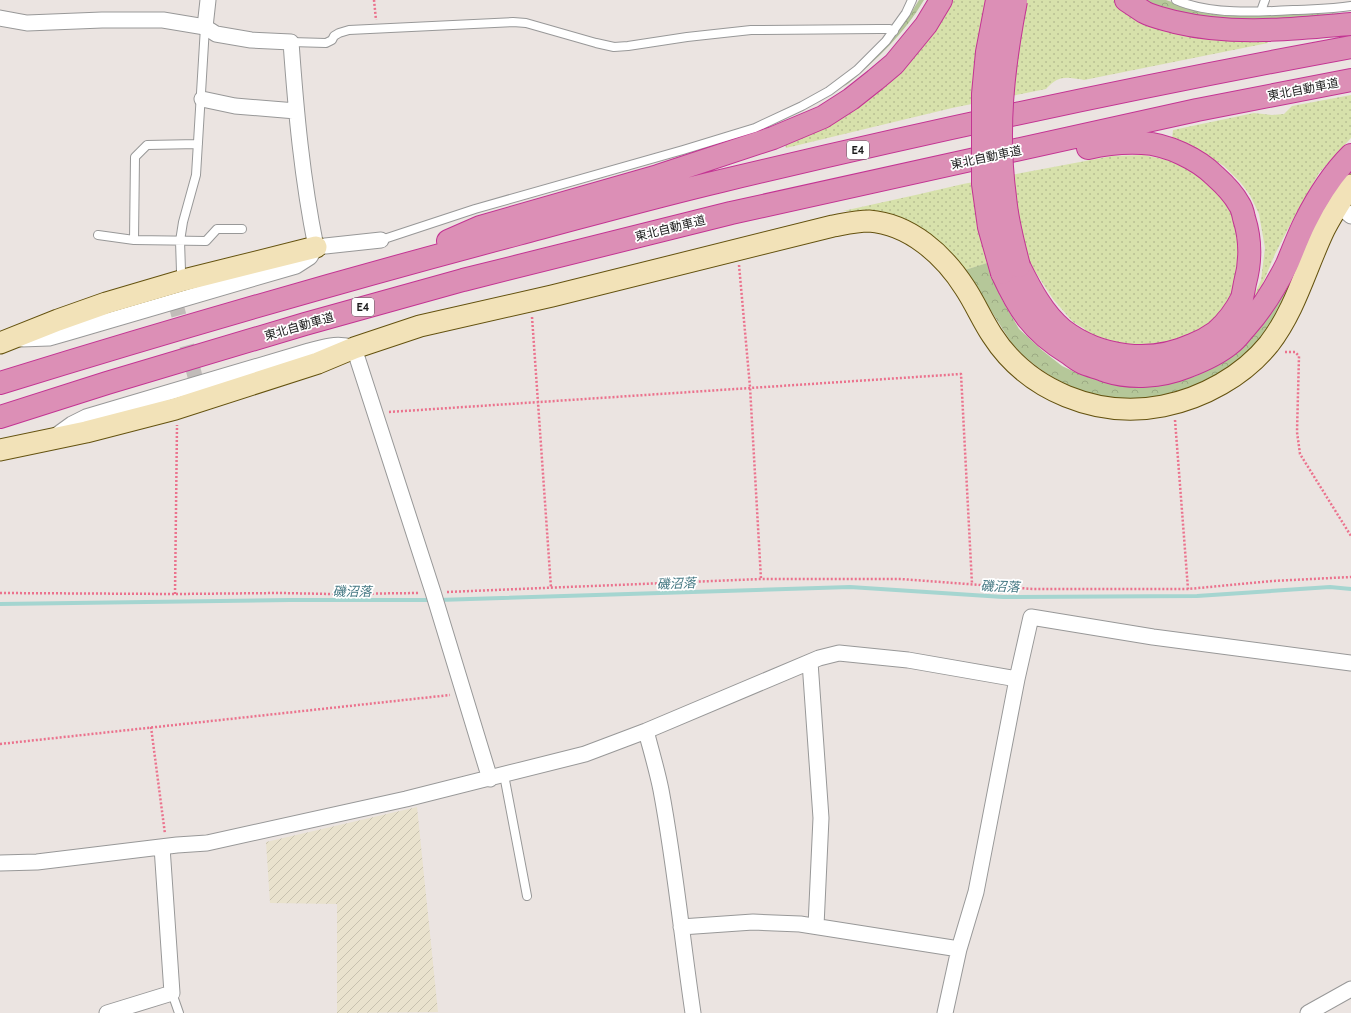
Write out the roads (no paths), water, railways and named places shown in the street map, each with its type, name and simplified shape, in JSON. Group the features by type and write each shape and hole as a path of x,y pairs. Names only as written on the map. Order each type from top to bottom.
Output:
{"highway":[{"path":"370,273 480,227 658,176 773,138 823,117 851,99 894,64 926,25 941,0"},
{"path":"731,213 807,208 948,176 1107,144 1143,143 1167,148 1188,157 1209,170 1240,204 1246,224 1250,246 1250,264 1242,298 1230,316 1215,332 1178,352 1156,356 1130,356 1104,350 1083,342 1063,330 1048,314 1032,291 1011,269 989,227 983,184 983,94 987,52 1010,0"},
{"path":"1126,0 1145,12 1163,19 1192,26 1225,30 1294,29 1351,24"},
{"name":"E4","path":"0,383 258,305 370,273 720,181 1046,108 1232,69 1351,47"},
{"name":"東北自動車道","path":"0,417 313,321 463,280 731,213 1197,110 1351,80"},
{"path":"1011,269 1013,295 1022,312 1041,334 1083,363 1127,376 1149,376 1182,369 1206,359 1232,343 1252,320 1264,303 1286,265 1311,211 1337,172 1351,155"}],"street":[{"path":"205,26 208,0"},
{"path":"0,18 27,23 102,20 163,20 205,26 216,34 251,40 291,42 302,169 316,247 310,257 296,266 49,338 5,341"},
{"path":"202,99 235,106 296,111"},
{"path":"0,450 86,432 175,409 318,363 354,348 420,326 848,223 868,221 885,224 903,231 921,240 939,255 966,288 992,336 1016,363 1032,377 1052,390 1096,406 1126,410 1172,404 1182,402 1206,392 1228,380 1268,345 1282,326 1295,302 1325,229 1344,210 1351,185"},
{"path":"5,341 106,303 184,280 316,247 381,240"},
{"path":"50,440 72,424 86,417 335,344 354,348"},
{"path":"354,348 435,598 464,693 497,777"},
{"path":"945,1013 959,949 976,892 1017,679 1031,617 1153,637 1351,663"},
{"path":"0,863 37,862 207,843 406,800 585,754 646,731 810,662 840,653 908,660 1017,679"},
{"path":"810,662 821,818 816,926"},
{"path":"646,731 661,788 674,868 693,1013"},
{"path":"107,1013 172,993 162,847"},
{"path":"681,927 753,922 800,924 959,949"},
{"path":"1308,1013 1351,989"}],"lane":[{"path":"381,240 474,209 755,128 802,106 829,91 857,70 871,57 894,31 906,13 912,0"},
{"path":"1176,0 1205,9 1261,12 1351,6"},
{"path":"1261,12 1265,0"},
{"path":"291,42 326,43 332,40 338,33 349,30 513,22 526,23 614,47 751,30 890,29 894,31"},
{"path":"184,280 181,271 180,241 183,222 196,175 202,99 205,26"},
{"path":"134,240 135,157 147,145 198,144"},
{"path":"98,235 134,240 206,241 217,230 242,229"},
{"path":"497,777 527,896"},
{"path":"172,993 179,1013"}],"waterway":[{"name":"磯沼落","path":"438,600 850,587 1003,597 1197,596 1330,587 1351,589"},
{"name":"磯沼落","path":"0,604 290,600 432,600"}],"tunnel":[{"path":"175,301 197,384"}]}
